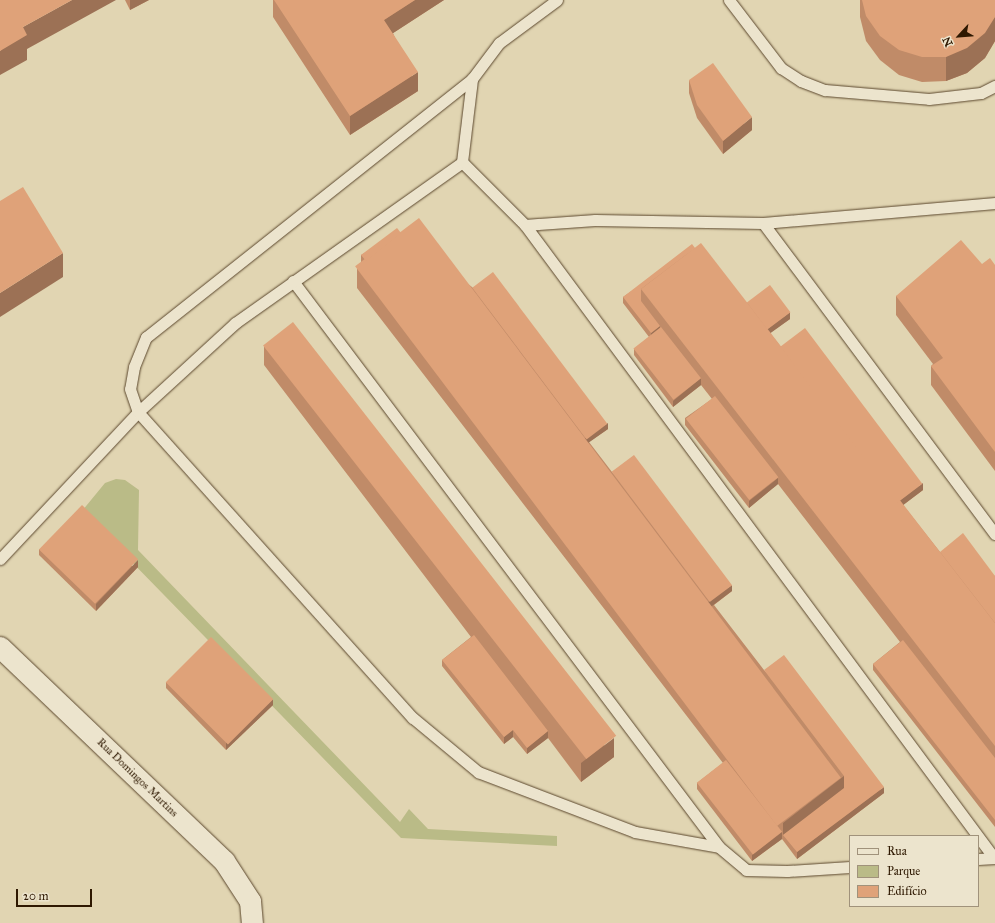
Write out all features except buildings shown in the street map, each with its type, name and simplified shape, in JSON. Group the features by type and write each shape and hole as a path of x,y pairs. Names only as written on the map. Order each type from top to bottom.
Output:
{"street":[{"name":"Rua Domingos Martins","path":"0,647 224,861 250,901 252,923"}],"lane":[{"path":"558,0 499,43 472,80 146,337 134,367 130,389 138,412 413,718 478,772 635,832 719,847"},
{"path":"729,0 781,68 801,81 825,90 929,99 981,93 995,86"},
{"path":"0,559 78,474 138,412 235,323 462,162 472,80"},
{"path":"462,162 525,225 977,835"},
{"path":"525,225 595,220 763,223 995,203"},
{"path":"763,223 995,534"},
{"path":"293,281 719,847 746,870 787,871 849,867"},
{"path":"979,838 994,858"},
{"path":"979,859 994,858"}],"green space":[{"path":"116,479 125,480 139,490 138,550 400,822 409,809 428,829 557,836 557,846 401,838 82,511 105,483"}]}
